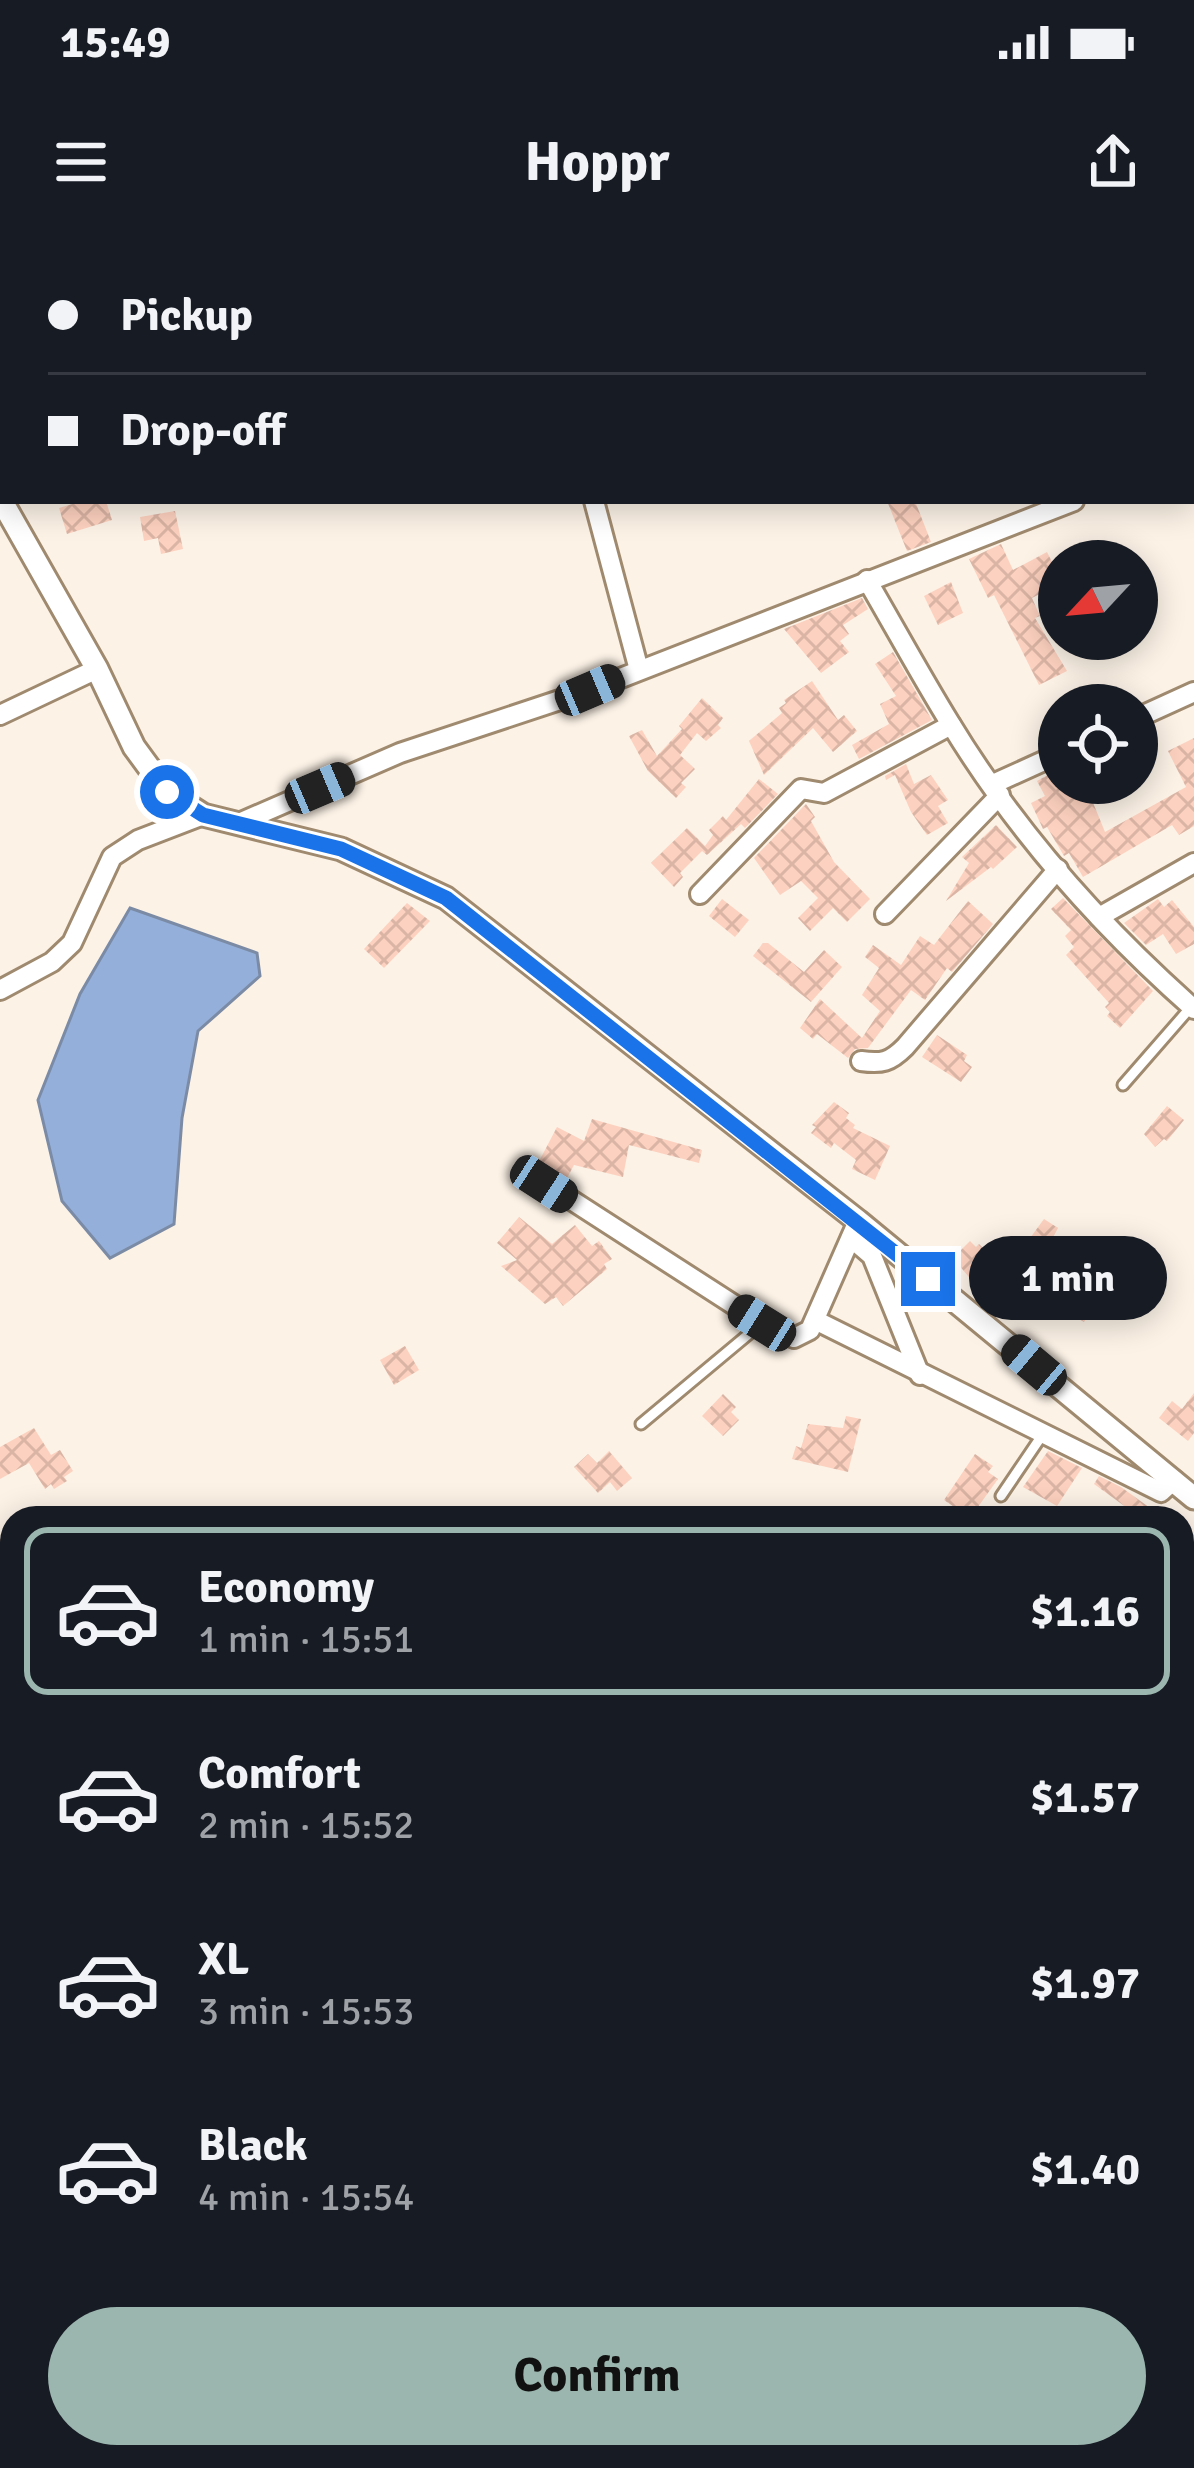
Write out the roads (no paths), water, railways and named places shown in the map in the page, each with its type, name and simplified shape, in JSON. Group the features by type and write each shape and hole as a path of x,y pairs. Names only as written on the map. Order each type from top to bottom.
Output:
{"street":[{"path":"3,504 97,669 134,747 167,792 203,815 341,849 446,898 854,1230 1194,1498"},
{"path":"595,504 639,670"},
{"path":"239,823 400,753 590,690 1067,504"},
{"path":"867,580 951,725 996,790 1099,917 1193,1008"},
{"path":"0,715 97,669"},
{"path":"1158,708 1194,692"},
{"path":"700,894 801,788 824,793 951,725"},
{"path":"885,914 996,790 1038,766"},
{"path":"0,990 52,962 72,943 112,857 138,841 203,815"},
{"path":"1099,917 1194,863"},
{"path":"861,1061 880,1064 905,1048 1058,869"},
{"path":"544,1184 762,1323 794,1338 810,1330 854,1230"},
{"path":"854,1230 872,1256 920,1375"},
{"path":"815,1320 1161,1492 1174,1480"}],"lane":[{"path":"1123,1085 1193,1008"},
{"path":"641,1424 762,1323"},
{"path":"1001,1496 1045,1431"}],"water":[{"path":"130,908 257,953 260,976 198,1031 182,1118 174,1224 110,1258 62,1201 38,1100 80,994"}]}
